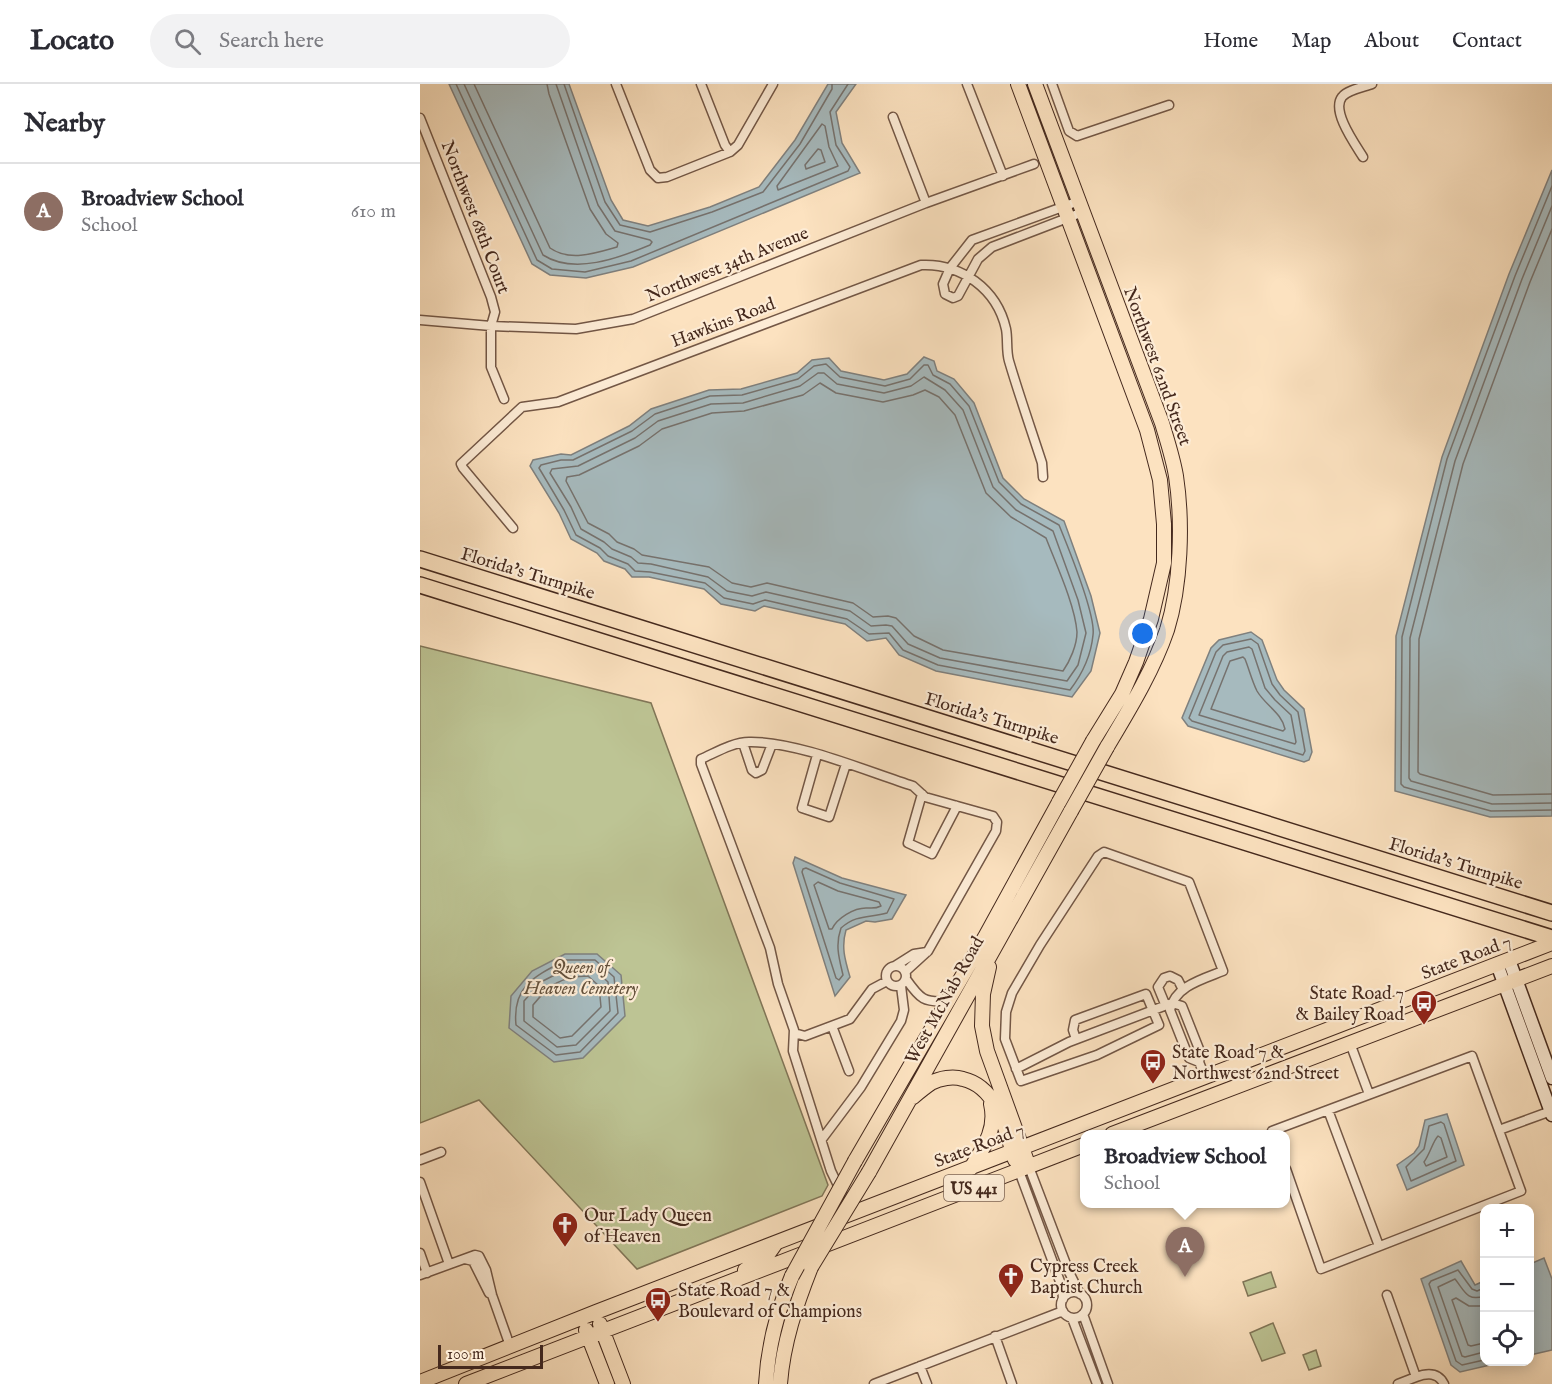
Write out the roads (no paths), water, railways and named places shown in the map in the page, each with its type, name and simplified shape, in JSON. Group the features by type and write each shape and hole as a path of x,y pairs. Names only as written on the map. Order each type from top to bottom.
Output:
{"highway":[{"name":"Florida's Turnpike","path":"420,559 1551,913"},
{"path":"420,585 1552,938"}],"main road":[{"name":"Northwest 62nd Street","path":"1018,84 1147,430 1160,480 1164,524 1164,563 1151,619 1136,662 1122,694 1059,802"},
{"name":"Northwest 62nd Street","path":"1035,84 1162,423 1176,474 1180,524 1178,574 1167,628 1147,675 1071,811"},
{"name":"West McNab Road","path":"766,1384 771,1343 780,1305 792,1276 1059,802"},
{"name":"West McNab Road","path":"780,1384 785,1347 795,1308 812,1267 869,1172 1071,811"},
{"name":"State Road 7","path":"420,1382 1552,943"},
{"path":"993,950 983,994 982,1026 987,1051 1024,1169"},
{"path":"1122,1130 1552,966"},
{"path":"1214,1096 1222,1077 1244,1062"},
{"path":"1155,1117 1197,1094 1203,1086 1205,1077"},
{"path":"909,1100 933,1082 947,1078 971,1081 981,1087 998,1109 1017,1150"},
{"path":"971,1168 991,1132 993,1112 989,1096"},
{"name":"US 441","path":"466,1384 1080,1147"},
{"path":"715,1289 766,1257 776,1243"},
{"path":"596,1312 623,1384"},
{"path":"582,1318 607,1384"}],"street":[{"path":"616,84 650,170 658,178 667,177 730,152 738,145 773,84"},
{"path":"701,84 724,145 730,152"},
{"path":"967,84 1003,176"},
{"path":"1052,84 1069,131 1077,136 1169,105"},
{"path":"1363,157 1344,124 1340,113 1340,103 1346,94 1372,84"},
{"path":"893,117 926,203"},
{"name":"Northwest 68th Court","path":"420,118 491,297 495,312 491,326 491,367 504,399"},
{"name":"Northwest 34th Avenue","path":"420,320 491,326 576,329 633,319 926,203 1034,164"},
{"path":"1065,212 992,247 978,259 958,296 949,297 943,290 943,284 950,268 972,240 1081,206"},
{"name":"Hawkins Road","path":"513,528 461,464 522,407 558,402 921,265 936,264 950,268"},
{"path":"950,268 968,276 996,301 1002,314 1006,330 1008,358 1042,463 1043,477"},
{"path":"743,743 752,770 756,773 762,771 772,744"},
{"name":"West McNab Road","path":"852,1214 831,1171 793,1051 794,1033 778,984 770,948 701,759 743,743 772,744 846,764 913,786 926,797 993,816 998,822 996,831 928,951 895,987 887,981"},
{"path":"817,755 802,808 829,817 846,764"},
{"path":"922,794 908,843 932,854 957,806"},
{"path":"1016,1069 1076,1039 1153,1010 1168,1004 1192,983 1223,971 1189,882 1104,852 1098,856 1040,945 1012,993 1006,1012 1005,1039 1016,1069 1021,1081 1097,1055 1159,1025 1153,1010 1146,994 1075,1020 1073,1030 1076,1039"},
{"name":"West McNab Road","path":"895,966 914,954 928,951"},
{"path":"1503,962 1552,1078"},
{"path":"794,1033 805,1036 850,1019 872,989 887,981 887,971 895,966"},
{"name":"West McNab Road","path":"822,1139 861,1087 901,1021 904,1010 904,979 901,967 895,966"},
{"path":"1183,990 1178,980 1170,976 1164,978 1158,987 1168,1004 1189,1058 1199,1062"},
{"name":"West McNab Road","path":"904,979 924,1000 948,1001"},
{"path":"1499,1130 1551,1113 1511,982"},
{"path":"1168,1004 1182,1006 1201,1054 1199,1062 1205,1077"},
{"path":"1175,1021 1186,1017"},
{"path":"832,1026 849,1071"},
{"path":"1350,1043 1370,1094"},
{"path":"1280,1130 1472,1056 1521,1191 1321,1269 1290,1180"},
{"path":"1328,1110 1379,1246"},
{"path":"420,1160 441,1152"},
{"path":"1024,1169 1069,1272 1080,1294 1087,1302 1083,1314 1072,1318"},
{"path":"1024,1169 1038,1223 1062,1287 1063,1311"},
{"path":"420,1182 450,1264"},
{"path":"1038,1223 1049,1222"},
{"path":"420,1253 424,1274 475,1255 479,1256 486,1270 492,1295 510,1346"},
{"path":"1063,1299 1069,1294 1080,1294"},
{"path":"1387,1295 1416,1377"},
{"path":"1063,1311 1072,1318 1097,1384"},
{"path":"874,1384 1063,1311"},
{"path":"1083,1314 1108,1384"},
{"path":"995,1336 1012,1384"},
{"path":"920,1366 927,1384"},
{"path":"1398,1384 1426,1373 1435,1375 1444,1384"}],"water":[{"path":"449,84 569,84 611,200 623,220 648,226 710,207 759,187 795,140 828,84 856,84 836,112 842,143 860,173 633,267 586,278 550,275 532,264"},
{"path":"1552,170 1552,816 1490,817 1395,791 1396,636 1442,457 1509,274"},
{"path":"924,357 934,361 937,371 954,379 974,403 1003,478 1024,499 1064,521 1091,596 1100,633 1091,671 1072,697 936,671 899,655 886,638 867,641 845,624 764,606 755,611 721,604 704,589 649,577 632,577 625,569 604,561 597,553 571,539 559,513 530,466 533,460 561,454 571,455 629,426 651,409 709,390 741,389 797,373 812,360 829,358 841,371 884,380 907,374"},
{"path":"1251,632 1262,640 1277,680 1304,709 1312,752 1309,760 1304,762 1188,726 1182,718 1211,648 1219,640"},
{"path":"795,857 842,878 906,895 892,919 866,921 846,930 844,948 850,977 835,996 793,863"},
{"path":"565,954 597,954 621,975 625,1016 583,1058 554,1062 509,1028 511,996 532,971"},
{"path":"1447,1114 1464,1165 1407,1190 1397,1165 1414,1153 1419,1146 1425,1120"},
{"path":"1544,1258 1552,1279 1552,1350 1534,1354 1534,1312 1534,1262"},
{"path":"1461,1261 1475,1285 1480,1283 1480,1366 1486,1366 1460,1372 1451,1365 1421,1279"}],"place":[{"name":"State Road 7 & Bailey Road","path":"1424,1026"},
{"name":"State Road 7 & Northwest 62nd Street","path":"1153,1085"},
{"name":"Our Lady Queen of Heaven","path":"565,1248"},
{"name":"Broadview School","path":"1185,1277"},
{"name":"Cypress Creek Baptist Church","path":"1011,1299"},
{"name":"State Road 7 & Boulevard of Champions","path":"658,1323"}],"park label":[{"name":"Queen of Heaven Cemetery","path":"581,977"}]}
